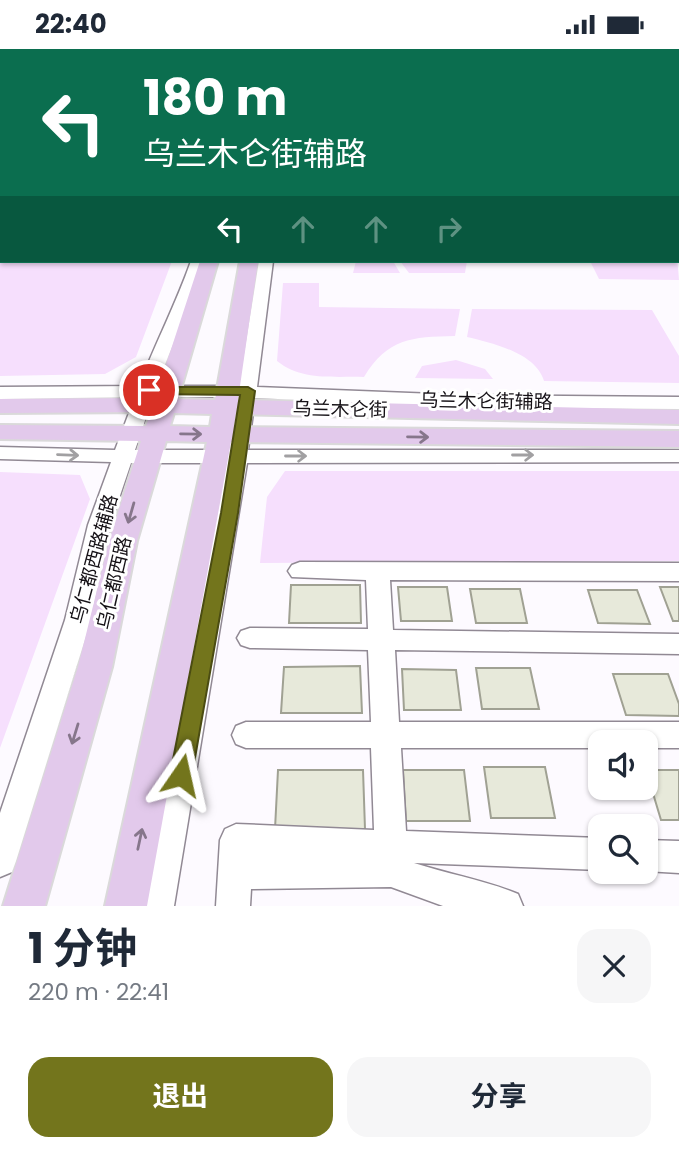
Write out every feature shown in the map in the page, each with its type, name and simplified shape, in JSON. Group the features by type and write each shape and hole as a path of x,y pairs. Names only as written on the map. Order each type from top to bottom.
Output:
{"main road":[{"name":"乌仁都西路","path":"24,906 95,667 123,541 140,445 208,263"},
{"path":"126,906 234,422 249,263"},
{"name":"乌兰木仑街","path":"0,406 156,398 234,422 679,439"},
{"name":"乌兰木仑街","path":"0,432 140,445 234,422 679,417"}],"street":[{"path":"0,393 156,398 160,352 186,299 197,263"},
{"path":"157,906 234,422 266,263"},
{"name":"乌兰木仑街辅路","path":"234,422 447,401 679,403"},
{"path":"234,422 679,456"},
{"path":"0,453 140,445"},
{"name":"乌仁都西路辅路","path":"0,861 78,620 99,525 140,445"},
{"path":"300,571 679,572"},
{"path":"378,571 391,858"},
{"path":"250,638 679,643"},
{"path":"246,735 679,736"},
{"path":"233,906 236,840 391,858 588,854"},
{"path":"658,856 679,857"},
{"path":"391,858 456,894 506,906"}],"shaded area":[{"path":"0,263 171,263 136,357 105,374 0,376"},
{"path":"356,263 394,263 400,273 353,273"},
{"path":"402,263 467,263 465,273 409,273"},
{"path":"591,263 678,263 679,280 599,279"},
{"path":"283,283 319,283 319,307 460,309 455,336 426,337 402,342 382,354 364,377 318,376 297,372 277,361"},
{"path":"472,309 652,310 679,356 679,383 544,381 539,371 523,356 467,337"},
{"path":"456,360 485,369 493,379 415,378 422,366"},
{"path":"285,471 679,471 679,561 260,563 267,497"},
{"path":"0,472 80,475 90,499 0,748"}],"building":[{"path":"291,585 360,585 361,623 289,623"},
{"path":"398,587 447,587 452,621 401,621"},
{"path":"660,587 679,587 679,621 673,621"},
{"path":"470,589 520,589 527,623 476,623"},
{"path":"588,590 637,590 650,624 598,623"},
{"path":"360,666 362,713 281,713 284,667"},
{"path":"476,668 530,668 539,709 482,709"},
{"path":"402,669 456,670 461,710 404,710"},
{"path":"613,674 668,674 679,704 679,716 626,715"},
{"path":"484,767 545,767 555,818 491,818"},
{"path":"278,770 363,770 365,829 275,829"},
{"path":"403,770 464,770 470,821 406,821"},
{"path":"658,770 679,770 679,820 661,820 655,800 658,800"}],"route":[{"path":"149,390 248,391 229,513 181,775"}]}
